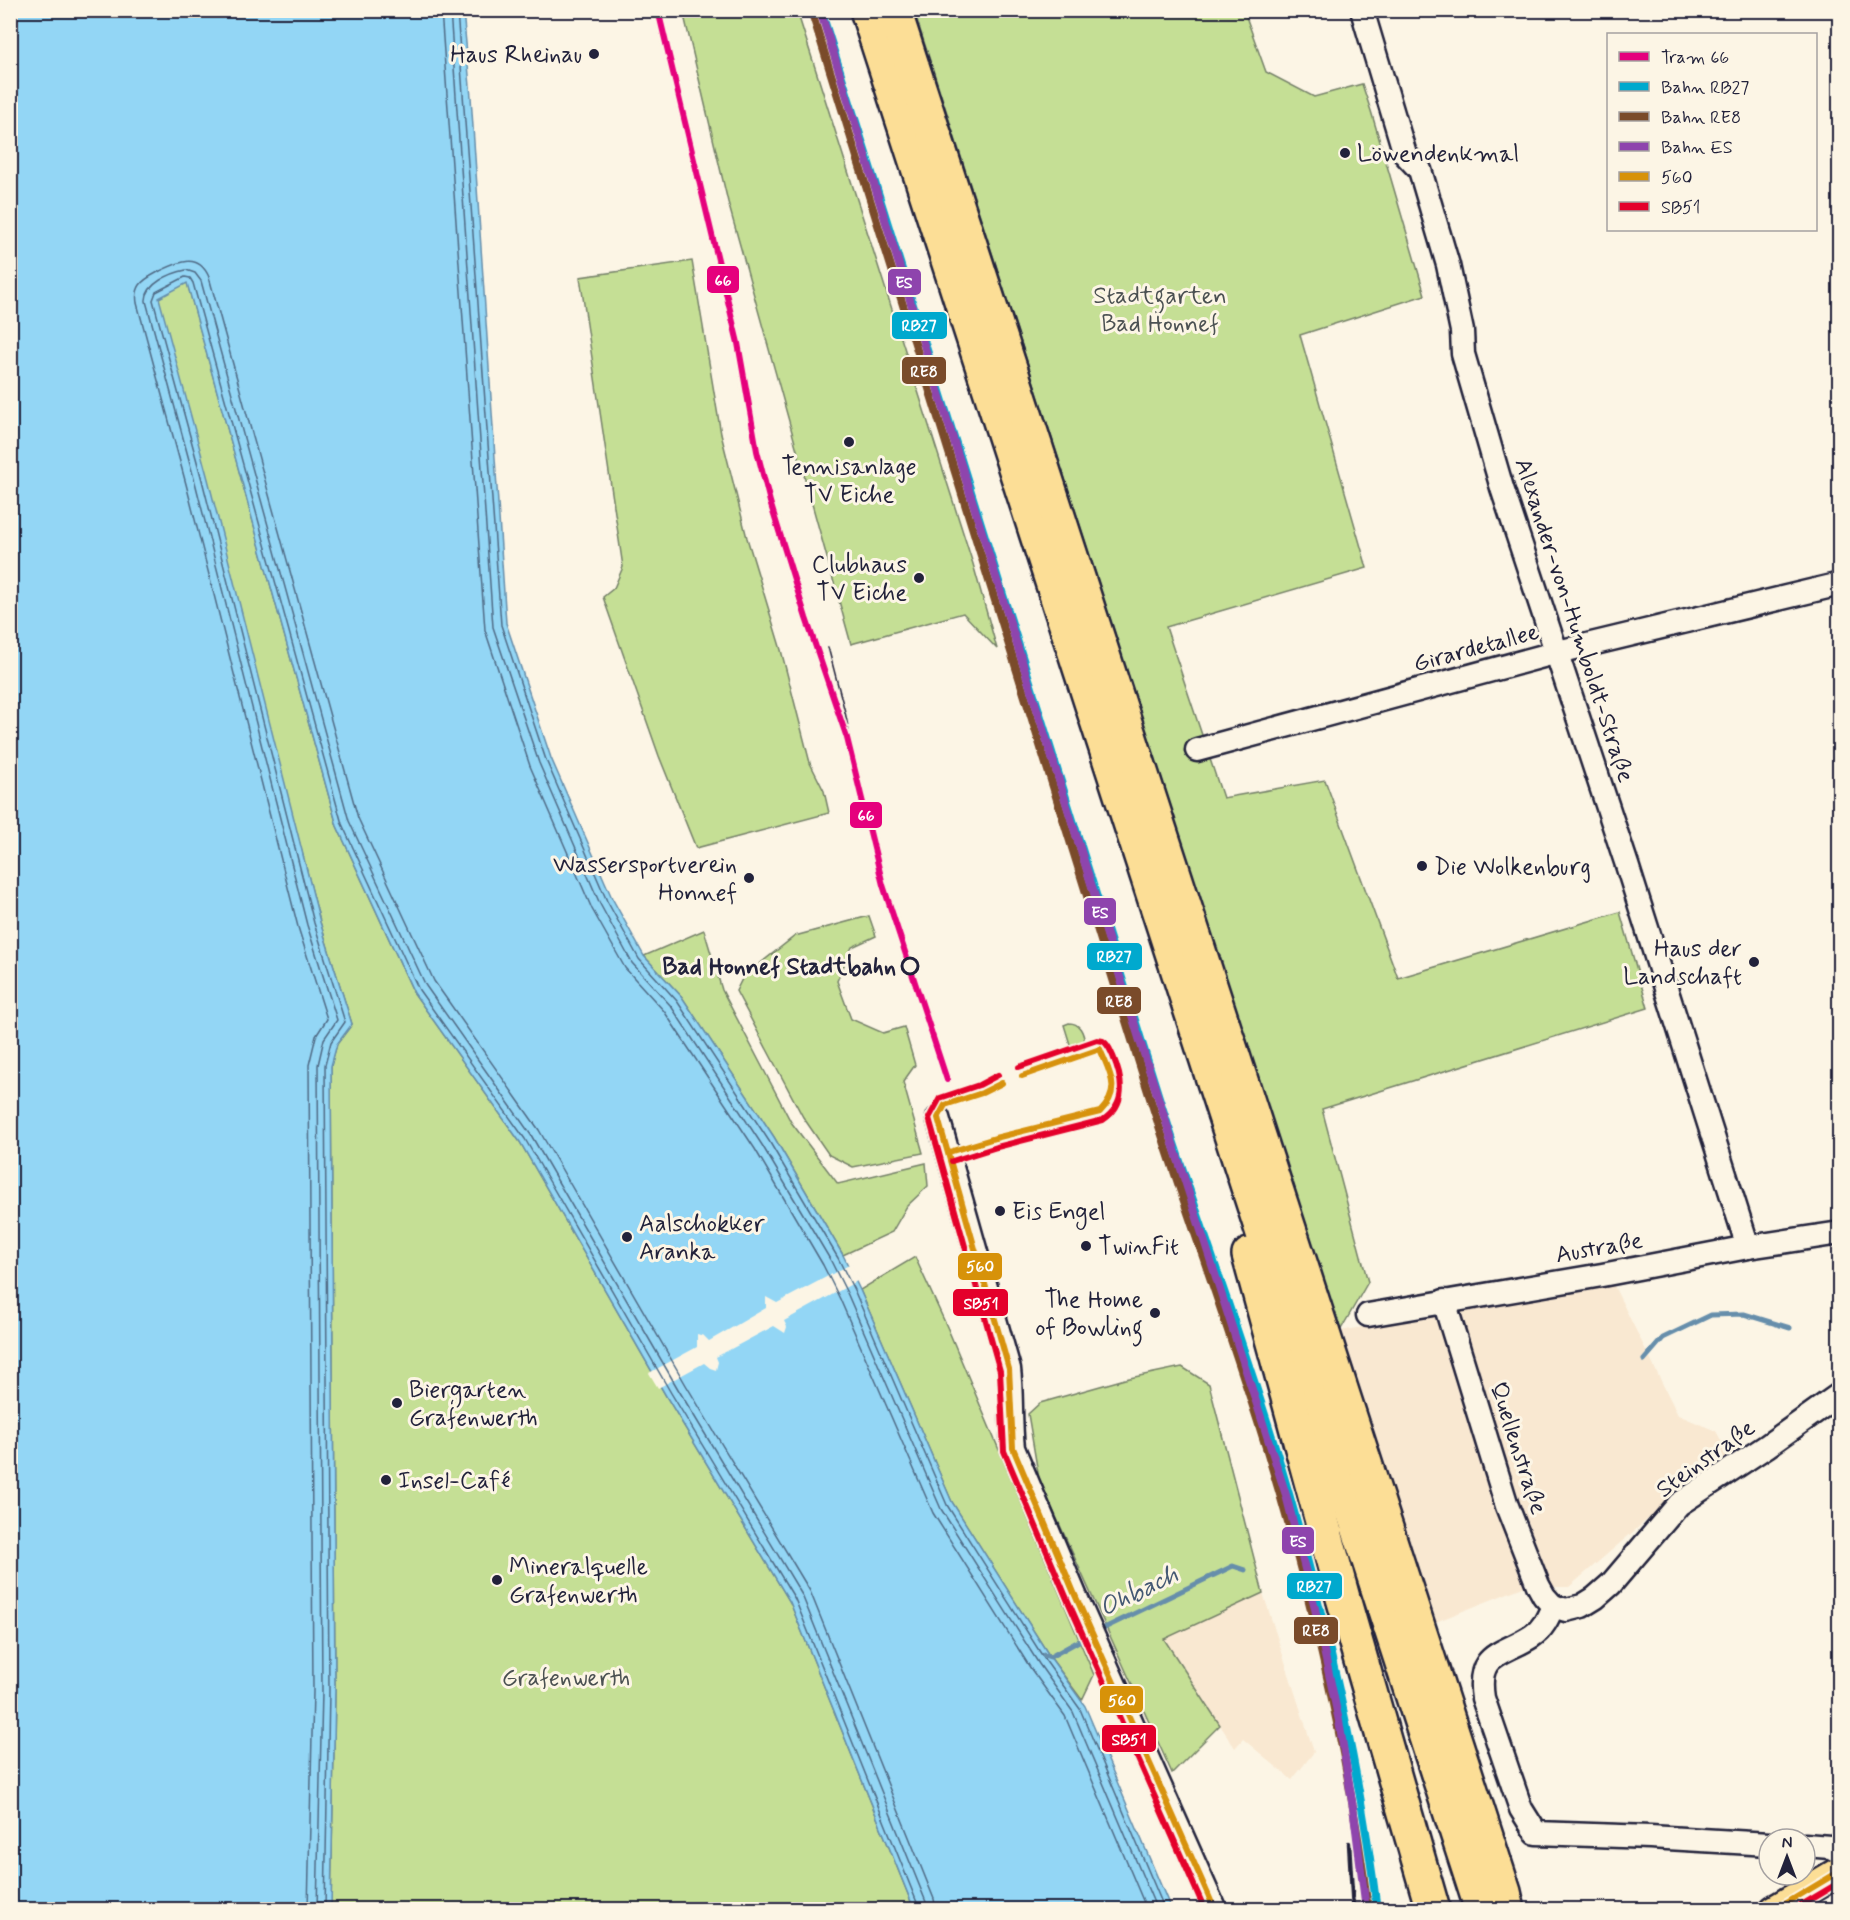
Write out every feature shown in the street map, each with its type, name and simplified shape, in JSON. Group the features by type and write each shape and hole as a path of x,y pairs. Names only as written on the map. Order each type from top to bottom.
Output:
{"highway":[{"path":"867,10 1210,1068 1502,1905"},
{"path":"894,10 1502,1905"},
{"path":"1210,1068 1211,1109 1261,1302 1433,1910"}],"main road":[{"path":"1774,1910 1839,1871"}],"street":[{"name":"Alexander-von-Humboldt-Straße","path":"1362,10 1405,154 1420,170 1448,265 1462,331 1463,354 1502,488 1558,652 1748,1247"},
{"name":"Girardetallee","path":"1197,750 1558,652 1839,584"},
{"path":"938,1118 1009,1369 1013,1448 1075,1595 1215,1910"},
{"name":"Austraße","path":"1368,1315 1602,1275 1748,1247 1839,1233"},
{"name":"Quellenstraße","path":"1444,1301 1507,1506 1538,1585 1553,1606"},
{"name":"Steinstraße","path":"1553,1606 1566,1610 1582,1606 1595,1598 1611,1584 1679,1504 1767,1446 1839,1394"},
{"path":"1553,1606 1544,1625 1533,1636 1494,1655 1484,1667 1480,1682 1483,1698 1521,1809 1536,1833 1757,1843"},
{"path":"1817,1846 1830,1847 1839,1852"}],"shaded area":[{"path":"1613,1284 1678,1415 1716,1431 1730,1457 1670,1500 1569,1587 1523,1587 1433,1623 1340,1331"},
{"path":"1263,1593 1314,1752 1292,1780 1243,1739 1235,1748 1164,1639"}],"green space":[{"path":"683,11 797,11 973,564 997,649 963,613 851,644 728,202"},
{"name":"Stadtgarten Bad Honnef","path":"914,11 1244,11 1266,72 1314,97 1362,84 1371,111 1425,295 1300,335 1367,568 1166,627 1223,798 1325,780 1398,978 1620,912 1648,1008 1322,1109 1368,1282 1340,1331"},
{"path":"692,261 721,434 747,538 781,650 810,763 824,791 829,813 696,848 659,756 603,597 614,588 623,567 580,277"},
{"name":"Grafenwerth","path":"187,282 337,826 414,993 520,1142 666,1396 790,1602 914,1909 331,1909 335,1691 331,1065 337,1044 352,1024 320,922 158,297"},
{"path":"869,916 876,936 852,947 837,981 851,1019 883,1033 904,1027 915,1065 903,1082 923,1153 853,1167 829,1155 803,1117 736,991 743,977 795,936"},
{"path":"704,930 722,990 791,1122 838,1184 926,1163 928,1186 907,1206 892,1232 843,1255 774,1137 682,997 644,956"},
{"path":"1069,1023 1080,1029 1085,1042 1081,1050 1073,1054 1064,1025"},
{"path":"915,1257 948,1329 1094,1675 1082,1700 1050,1657 952,1502 860,1290"},
{"path":"1182,1367 1209,1384 1263,1593 1164,1639 1220,1725 1172,1773 1039,1479 1028,1414 1040,1403 1125,1379"}],"water":[{"path":"11,11 463,11 471,97 506,623 551,758 612,898 644,956 682,997 774,1137 843,1255 952,1502 1050,1657 1085,1706 1171,1909 914,1909 790,1602 666,1396 520,1142 414,993 337,826 187,283 159,298 208,479 320,922 352,1024 337,1044 331,1066 335,1691 331,1909 11,1910"}],"pier":[{"path":"851,1264 859,1280 784,1321 787,1327 785,1333 774,1326 716,1357 718,1362 716,1370 704,1363 658,1388 649,1373 697,1347 697,1334 709,1341 766,1308 766,1297 777,1303"}],"waterway":[{"name":"Ohbach","path":"1644,1360 1663,1338 1711,1315 1744,1314 1790,1328"},
{"name":"Ohbach","path":"1096,1632 1233,1566 1245,1570"},
{"name":"Ohbach","path":"1044,1655 1050,1657 1088,1636"}],"tram line":[{"name":"66","path":"658,10 738,343 757,451 770,502 847,738 883,885 947,1080"},
{"path":"828,647 845,712 862,794"}],"railway":[{"path":"1349,1843 1353,1910"}],"rail line":[{"name":"ES","path":"820,10 1139,1038 1286,1495 1314,1604 1339,1721 1366,1909"},
{"name":"RB27","path":"821,10 1115,959 1277,1453 1309,1566 1337,1679 1360,1794 1377,1910"},
{"name":"RE8","path":"812,13 1149,1095 1268,1454 1300,1566 1328,1679 1351,1794 1368,1910"}],"transit line":[{"name":"SB51","path":"952,1161 1103,1120 1111,1114 1119,1099 1121,1091 1119,1074 1110,1050 1103,1041 1097,1040 1019,1067"},
{"name":"560","path":"949,1152 1100,1112 1111,1096 1112,1082 1100,1049 1022,1076"},
{"name":"SB51","path":"998,1075 979,1085 940,1098 929,1118 1000,1371 1004,1451 1205,1910"},
{"name":"560","path":"1002,1083 982,1093 945,1105 938,1118 1009,1369 1013,1448 1075,1595 1215,1910"},
{"name":"560","path":"1775,1910 1840,1871"},
{"name":"SB51","path":"1793,1910 1840,1882"}],"place":[{"name":"Haus Rheinau","path":"594,54"},
{"name":"Löwendenkmal","path":"1345,153"},
{"name":"Tennisanlage TV Eiche","path":"849,442"},
{"name":"Clubhaus TV Eiche","path":"919,578"},
{"name":"Die Wolkenburg","path":"1422,866"},
{"name":"Wassersportverein Honnef","path":"749,878"},
{"name":"Haus der Landschaft","path":"1754,962"},
{"name":"Bad Honnef Stadtbahn","path":"910,966"},
{"name":"Eis Engel","path":"1000,1211"},
{"name":"Aalschokker Aranka","path":"627,1237"},
{"name":"TwinFit","path":"1086,1246"},
{"name":"The Home of Bowling","path":"1155,1313"},
{"name":"Biergarten Grafenwerth","path":"397,1403"},
{"name":"Insel-Café","path":"386,1480"},
{"name":"Mineralquelle Grafenwerth","path":"497,1580"}]}
